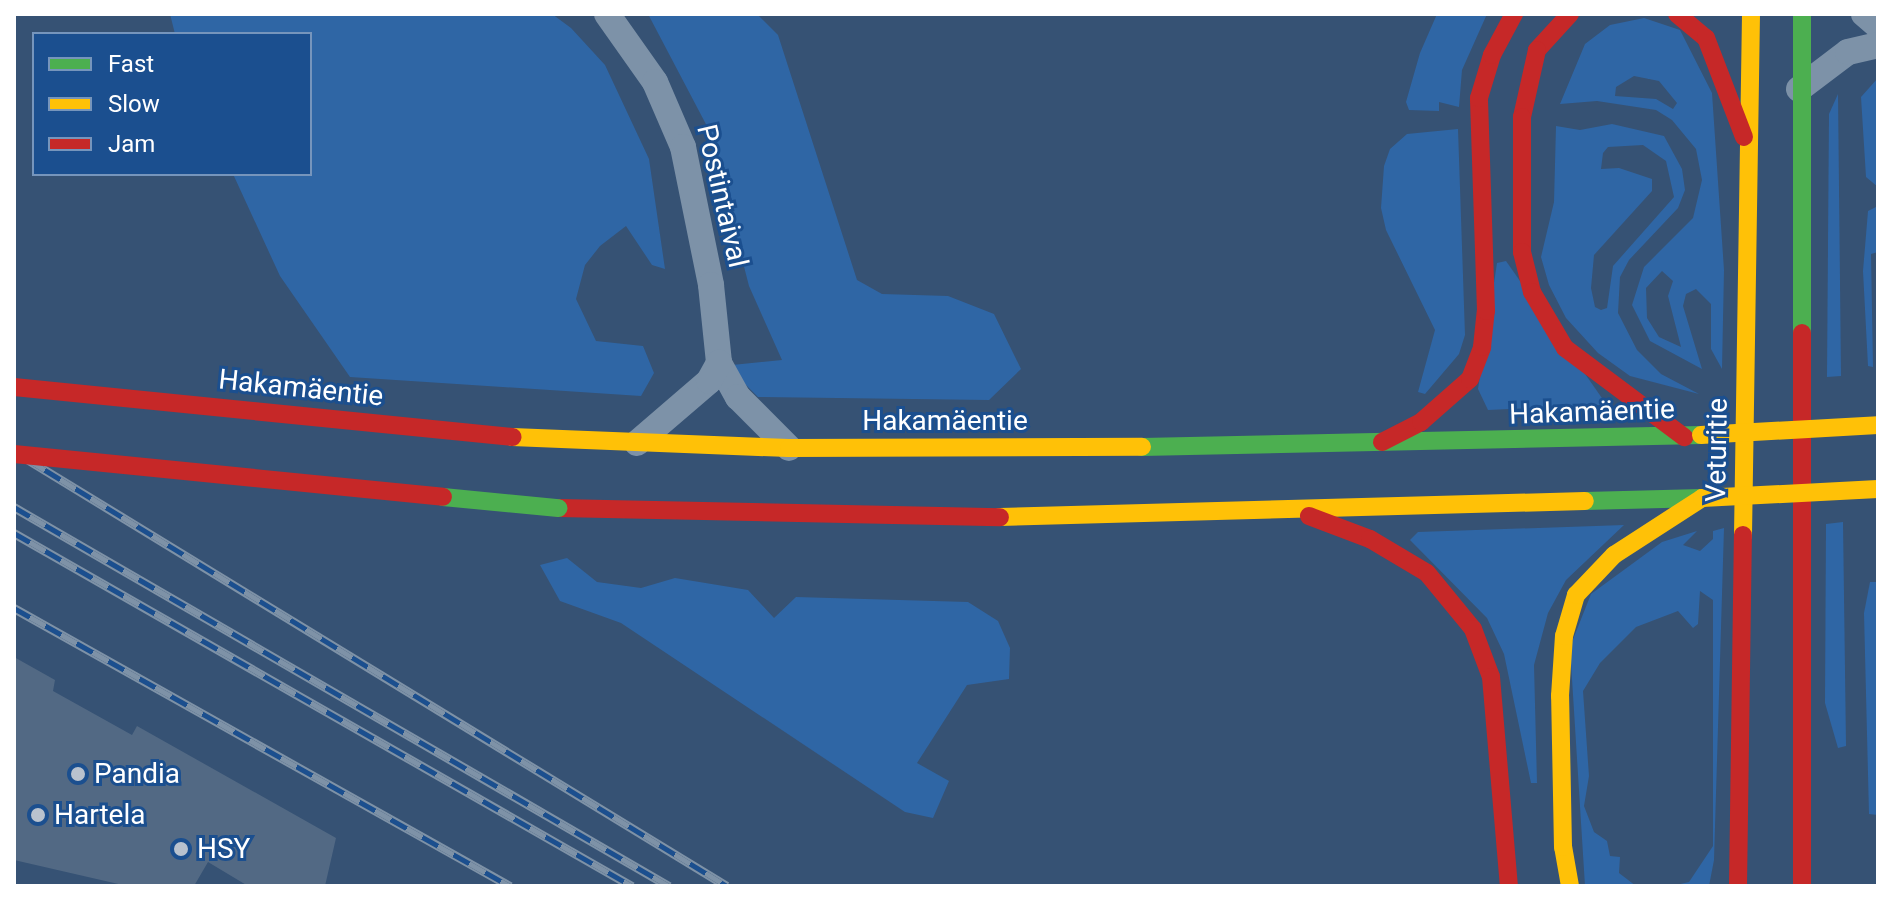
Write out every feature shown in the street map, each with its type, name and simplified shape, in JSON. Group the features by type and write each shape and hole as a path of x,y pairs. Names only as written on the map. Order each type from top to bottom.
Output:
{"main road":[{"path":"1368,446 1421,422 1470,379 1482,347 1486,311 1479,98 1492,55 1514,14"},
{"path":"1570,14 1537,50 1522,117 1522,252 1532,292 1565,348 1693,436"},
{"path":"1677,14 1706,38 1746,140"},
{"name":"Veturitie","path":"1738,886 1746,140 1751,14"},
{"path":"1802,14 1799,89 1802,886"},
{"name":"Hakamäentie","path":"14,387 499,436 789,448 1368,446 1693,436 1878,425"},
{"path":"14,454 558,508 998,517 1702,498 1878,489"},
{"path":"1570,886 1563,847 1560,696 1564,636 1576,595 1614,555 1702,498"},
{"path":"1294,510 1370,539 1427,573 1450,595 1482,648 1502,761 1509,886"}],"street":[{"name":"Postintaival","path":"607,14 655,82 683,147 711,285 719,363"},
{"path":"1864,14 1878,26"},
{"path":"1799,89 1848,52 1878,45"},
{"path":"637,443 709,381 719,363"},
{"path":"719,363 738,397 789,448"}],"shaded area":[{"path":"170,14 552,14 571,28 605,65 649,159 665,269 652,265 626,226 600,246 585,265 576,299 596,341 643,346 654,373 641,396 350,377 280,276 234,176 312,176 312,32 174,32"},
{"path":"648,14 757,14 778,35 857,280 882,294 948,296 994,314 1021,369 989,400 758,397 733,372 732,365 782,360 749,286 709,130"},
{"path":"1437,14 1487,14 1462,70 1459,107 1439,102 1439,111 1409,110 1406,102 1420,53"},
{"path":"1644,18 1680,30 1712,93 1724,270 1722,369 1711,349 1711,304 1696,289 1686,294 1683,306 1702,369 1650,341 1632,305 1644,267 1693,218 1702,180 1696,149 1672,120 1656,110 1597,101 1560,104 1585,44 1610,25","holes":["1634,76 1659,81 1677,103 1673,109 1656,99 1615,96 1616,87","1662,271 1673,281 1668,296 1681,347 1659,337 1647,318 1646,288"]},
{"path":"1878,78 1878,187 1866,177 1861,97"},
{"path":"1838,94 1841,376 1827,377 1829,114"},
{"path":"1612,124 1664,136 1682,169 1685,190 1678,208 1629,260 1620,277 1618,313 1637,350 1661,374 1699,394 1630,376 1598,353 1566,318 1549,285 1541,257 1554,202 1556,126 1580,130","holes":["1643,145 1666,161 1674,197 1613,266 1607,308 1601,310 1595,307 1591,288 1594,255 1652,191 1652,179 1619,168 1601,169 1603,153 1608,147"]},
{"path":"1458,129 1465,335 1459,354 1425,394 1418,392 1435,330 1386,230 1381,208 1384,166 1390,149 1407,134"},
{"path":"1878,206 1878,252 1871,254 1873,367 1868,366 1863,271 1868,211"},
{"path":"1506,261 1604,405 1488,410 1478,389 1497,263"},
{"path":"1843,522 1846,746 1838,748 1825,703 1826,524"},
{"path":"1624,525 1566,580 1548,613 1534,665 1537,783 1531,783 1504,654 1487,618 1410,540 1418,532"},
{"path":"1724,528 1714,860 1709,886 1672,886 1689,882 1713,846 1713,600 1700,591 1698,624 1693,628 1678,611 1636,627 1600,663 1583,691 1589,776 1584,806 1594,832 1607,841 1610,856 1620,857 1619,873 1636,886 1585,886 1570,647 1591,594 1662,542 1697,531 1683,545 1700,551 1713,539 1713,531"},
{"path":"567,558 597,582 641,588 675,578 748,590 774,618 796,597 968,602 998,621 1010,648 1009,679 967,685 917,763 949,781 933,818 905,812 621,623 560,601 540,565"},
{"path":"1870,582 1878,582 1878,815 1869,814 1864,613"}],"building":[{"path":"14,657 55,680 53,691 132,735 137,726 336,838 325,886 248,886 208,862 194,886 127,886 14,860"}],"railway":[{"path":"14,451 727,886"},
{"path":"14,507 669,886"},
{"path":"14,533 632,886"},
{"path":"14,608 510,886"}],"traffic: fast":[{"path":"1802,14 1802,333"},
{"path":"1142,447 1701,435"},
{"path":"443,497 558,508"},
{"path":"1585,501 1702,498"}],"traffic: slow":[{"path":"1743,535 1751,14"},
{"path":"1701,435 1878,425"},
{"path":"512,437 789,448 1142,447"},
{"path":"1702,498 1878,489"},
{"path":"1570,886 1563,847 1560,696 1564,636 1576,595 1614,555 1702,498"},
{"path":"1000,517 1585,501"}],"traffic: jam":[{"path":"1382,442 1421,422 1470,379 1482,347 1486,311 1479,98 1492,55 1514,14"},
{"path":"1570,14 1537,50 1522,117 1522,252 1532,292 1565,348 1684,437"},
{"path":"1677,14 1706,38 1744,137"},
{"path":"1802,333 1802,886"},
{"path":"14,387 512,437"},
{"path":"14,454 443,497"},
{"path":"558,508 1000,517"},
{"path":"1309,516 1370,539 1427,573 1473,629 1491,677 1509,886"},
{"path":"1738,886 1743,535"}],"place":[{"name":"Pandia","path":"78,774"},
{"name":"Hartela","path":"38,815"},
{"name":"HSY","path":"181,849"}]}
